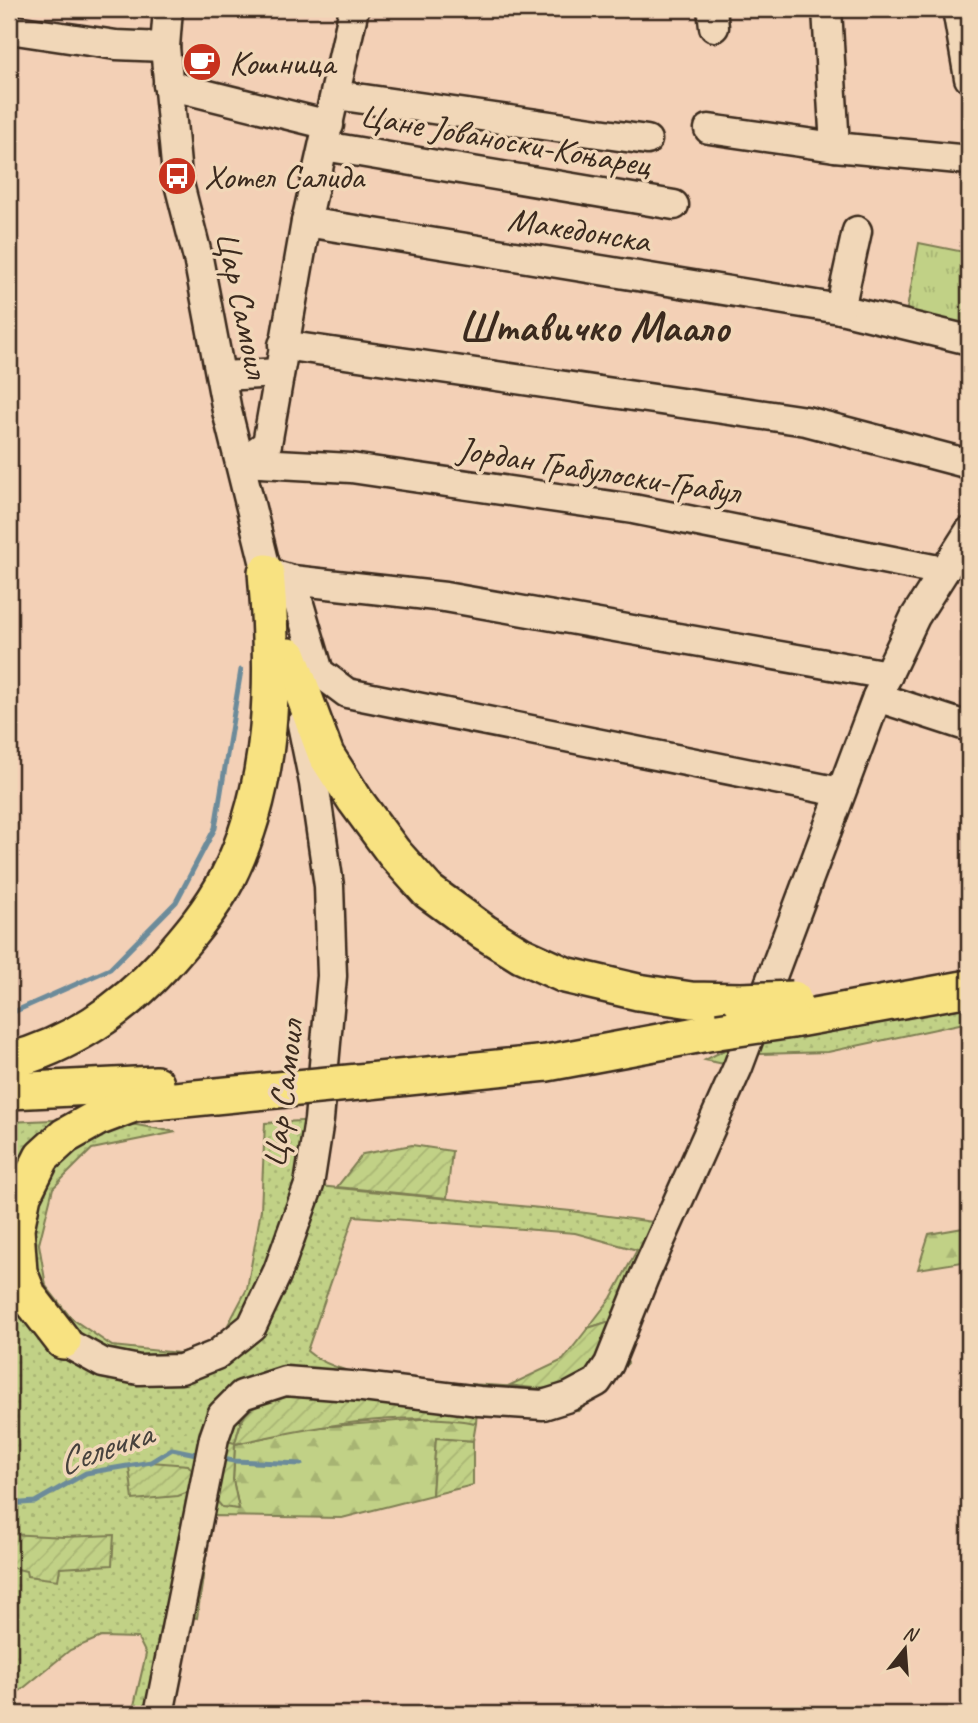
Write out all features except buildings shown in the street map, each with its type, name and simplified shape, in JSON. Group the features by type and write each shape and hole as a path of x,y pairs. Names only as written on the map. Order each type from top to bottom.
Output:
{"main road":[{"path":"9,1061 48,1048 87,1028 122,1004 149,980 201,920 226,881 247,837 260,794 268,733 271,631 279,576"},
{"path":"289,656 326,755 387,843 428,891 521,955 565,975 638,992 691,1000 785,1000 969,988"},
{"path":"63,1342 29,1297 19,1272 16,1228 23,1195 42,1157 65,1136 97,1118 134,1104 291,1081 369,1073 547,1063 718,1031 785,1000 969,973"},
{"path":"9,1091 291,1081"},
{"path":"9,1304 63,1342"}],"street":[{"name":"Цар Самоил","path":"63,1342 103,1363 139,1370 181,1369 216,1355 252,1326 278,1271 309,1185 319,1120 332,976 329,886 314,783 289,656 279,576 228,411 198,258 177,176 165,47 169,9"},
{"name":"Цане Јованоски-Коњарец","path":"242,462 267,444 306,222 354,9"},
{"path":"827,9 835,147"},
{"path":"957,9 969,78"},
{"path":"9,29 116,45 165,47"},
{"name":"Цане Јованоски-Коњарец","path":"168,85 327,136 674,205"},
{"name":"Цане Јованоски-Коњарец","path":"336,95 647,140"},
{"path":"709,129 835,147 969,160"},
{"name":"Македонска","path":"306,222 840,309 969,340"},
{"path":"840,309 857,231"},
{"path":"283,345 806,421 969,464"},
{"path":"222,376 279,373"},
{"name":"Јордан Грабулоски-Грабул","path":"159,1714 214,1438 222,1415 242,1395 285,1381 543,1405 569,1397 597,1382 608,1364 694,1168 785,1000 840,792 883,686 915,617 959,555 351,468 242,462"},
{"path":"840,792 347,693 319,672 279,576 445,597 883,686 969,727"}],"green space":[{"path":"919,243 969,253 969,340 904,325"},
{"path":"969,1001 969,1022 828,1052 760,1054 738,1067 705,1060 732,1046"},
{"path":"97,1118 176,1132 92,1149 53,1188 39,1244 46,1286 71,1318 112,1346 179,1353 220,1340 247,1289 261,1210 265,1123 319,1120 309,1185 654,1222 618,1341 628,1363 579,1411 241,1420 235,1444 214,1438 159,1714 132,1714 146,1654 138,1638 101,1637 70,1650 9,1700 9,1122","holes":["354,1216 575,1233 637,1250 611,1298 588,1328 607,1322 540,1390 385,1378 328,1364 307,1351"]},
{"path":"412,1145 452,1151 447,1198 337,1187 363,1154"},
{"path":"969,1227 969,1261 918,1269 929,1234"},
{"path":"607,1322 614,1324 597,1360 577,1380 564,1386 549,1388 510,1385 563,1360 588,1328"},
{"path":"275,1396 336,1398 477,1411 476,1423 448,1419 387,1419 293,1432 235,1444 233,1480 239,1509 222,1507 204,1486 178,1496 133,1500 129,1466 151,1462 188,1465 204,1485 214,1438 235,1443 240,1424 247,1413"},
{"path":"447,1417 476,1423 473,1441 436,1439 432,1495 342,1518 212,1516 197,1618 180,1615 204,1486 239,1509 233,1480 235,1444 308,1428"},
{"path":"436,1438 473,1441 473,1485 432,1495"},
{"path":"9,1534 64,1537 114,1535 112,1565 60,1568 58,1580 27,1576 26,1571 9,1567"}],"waterway":[{"path":"9,1014 110,969 176,902 215,828 241,670"},
{"name":"Селечка","path":"9,1504 35,1502 86,1473 151,1462 172,1449 201,1455"},
{"name":"Селечка","path":"217,1458 301,1464"}],"place":[{"name":"Кошница","path":"202,62"},
{"name":"Хотел Салида","path":"177,176"}],"district":[{"name":"Штавичко Маало","path":"594,326"}]}
